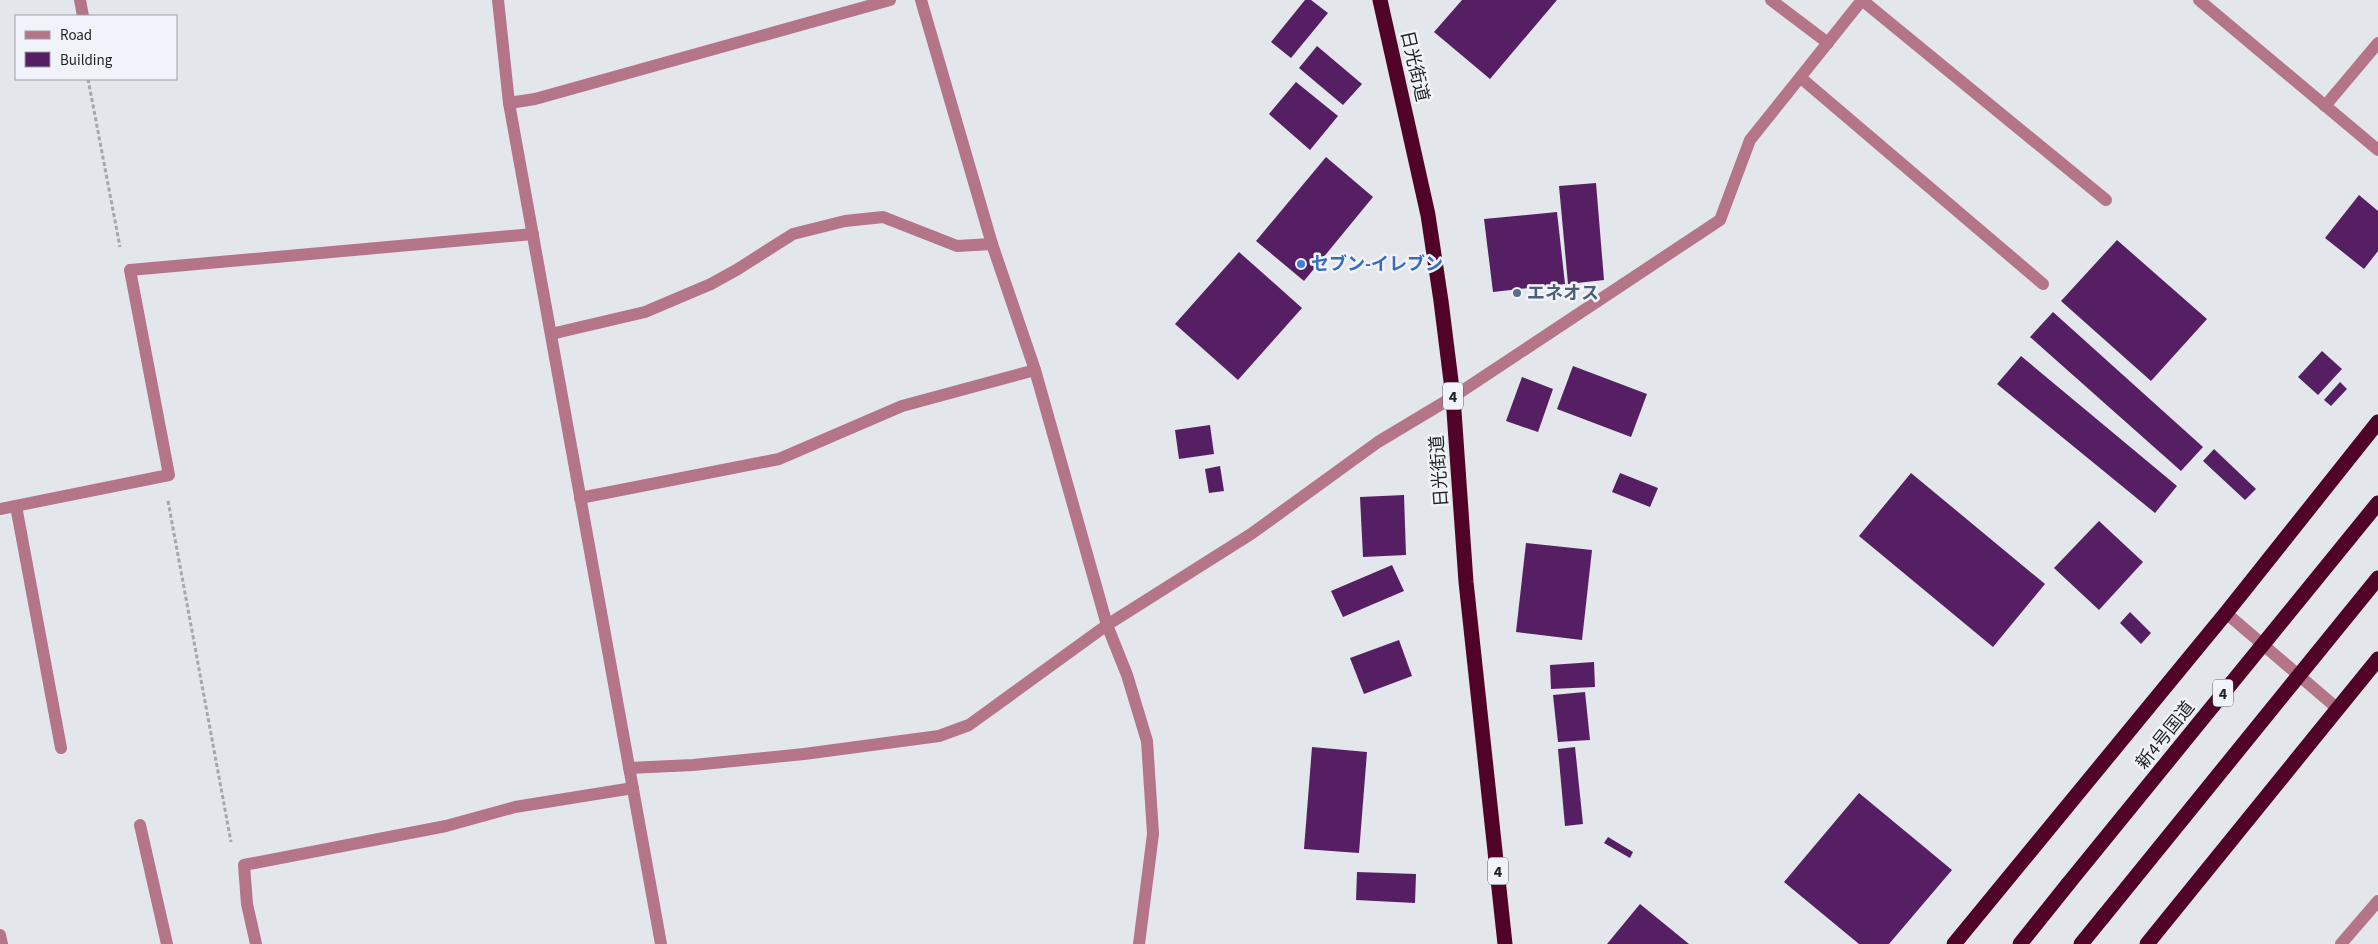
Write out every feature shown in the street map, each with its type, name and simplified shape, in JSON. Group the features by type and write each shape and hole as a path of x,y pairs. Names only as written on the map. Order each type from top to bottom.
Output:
{"highway":[{"name":"日光街道","path":"1380,0 1428,215 1453,398 1466,582 1505,944"},
{"path":"1954,944 2226,613 2378,422"},
{"name":"新4号国道","path":"2020,944 2378,502"},
{"path":"2081,944 2378,578"},
{"path":"2147,944 2378,659"}],"street":[{"path":"80,0 83,15"},
{"path":"498,0 509,103 661,944"},
{"path":"509,103 535,99 890,0"},
{"path":"920,0 992,244 1035,370 1107,625 1127,675 1147,741 1153,834 1139,944"},
{"path":"1771,0 1828,43"},
{"path":"630,768 702,764 939,736 968,725 1107,625 1251,534 1378,442 1453,398 1720,220 1750,140 1862,0 2106,200"},
{"path":"2199,0 2378,150"},
{"path":"2325,106 2378,43"},
{"path":"1801,78 2043,284"},
{"path":"551,334 645,312 718,280 793,234 845,221 883,218 957,246 992,244"},
{"path":"0,509 169,475 130,270 533,234"},
{"path":"580,498 779,459 902,406 1035,370"},
{"path":"16,506 61,748"},
{"path":"2226,613 2338,709"},
{"path":"256,944 247,904 244,865 446,826 515,807 633,788"},
{"path":"140,825 167,944"},
{"path":"2341,944 2378,901"},
{"path":"0,935 2,944"}],"path":[{"path":"88,80 121,252 130,270"},
{"path":"169,475 166,494 234,857 244,865"}],"building":[{"path":"1305,0 1311,0 1328,13 1291,58 1271,42"},
{"path":"1462,0 1557,0 1490,79 1434,32"},
{"path":"1317,46 1362,84 1343,105 1299,68"},
{"path":"1296,82 1338,116 1310,150 1269,114"},
{"path":"1326,157 1373,197 1304,281 1256,241"},
{"path":"1596,183 1604,280 1568,284 1559,186"},
{"path":"2359,195 2378,211 2378,251 2364,269 2325,238"},
{"path":"1557,212 1565,284 1493,292 1484,219"},
{"path":"2117,240 2207,319 2151,381 2061,301"},
{"path":"1239,252 1302,308 1238,380 1175,324"},
{"path":"2053,312 2203,447 2181,471 2030,337"},
{"path":"2322,351 2342,369 2318,395 2298,377"},
{"path":"2021,356 2177,486 2155,513 1997,384"},
{"path":"1573,366 1647,394 1631,437 1557,409"},
{"path":"1522,377 1553,389 1538,432 1506,421"},
{"path":"2340,382 2347,389 2331,406 2324,400"},
{"path":"1210,425 1214,454 1179,459 1175,430"},
{"path":"2214,449 2256,489 2245,500 2203,461"},
{"path":"1220,466 1224,491 1209,493 1205,469"},
{"path":"1620,473 1658,488 1650,507 1612,492"},
{"path":"1911,473 2045,584 1993,647 1859,536"},
{"path":"1404,495 1406,555 1363,557 1360,497"},
{"path":"2099,521 2143,562 2099,610 2054,568"},
{"path":"1526,543 1592,550 1582,640 1516,632"},
{"path":"1392,565 1404,591 1343,617 1331,591"},
{"path":"2130,612 2151,633 2141,644 2120,623"},
{"path":"1399,640 1412,676 1364,694 1350,658"},
{"path":"1594,662 1595,687 1551,689 1550,665"},
{"path":"1585,692 1590,740 1558,742 1553,695"},
{"path":"1312,747 1367,752 1359,853 1304,849"},
{"path":"1575,747 1583,824 1565,826 1558,749"},
{"path":"1859,793 1952,870 1889,944 1859,944 1784,882"},
{"path":"1608,837 1633,852 1630,858 1604,843"},
{"path":"1357,872 1416,874 1415,903 1356,900"},
{"path":"1640,904 1689,944 1607,944"}],"place":[{"name":"セブン-イレブン","path":"1301,264"},
{"name":"エネオス","path":"1517,293"}]}
